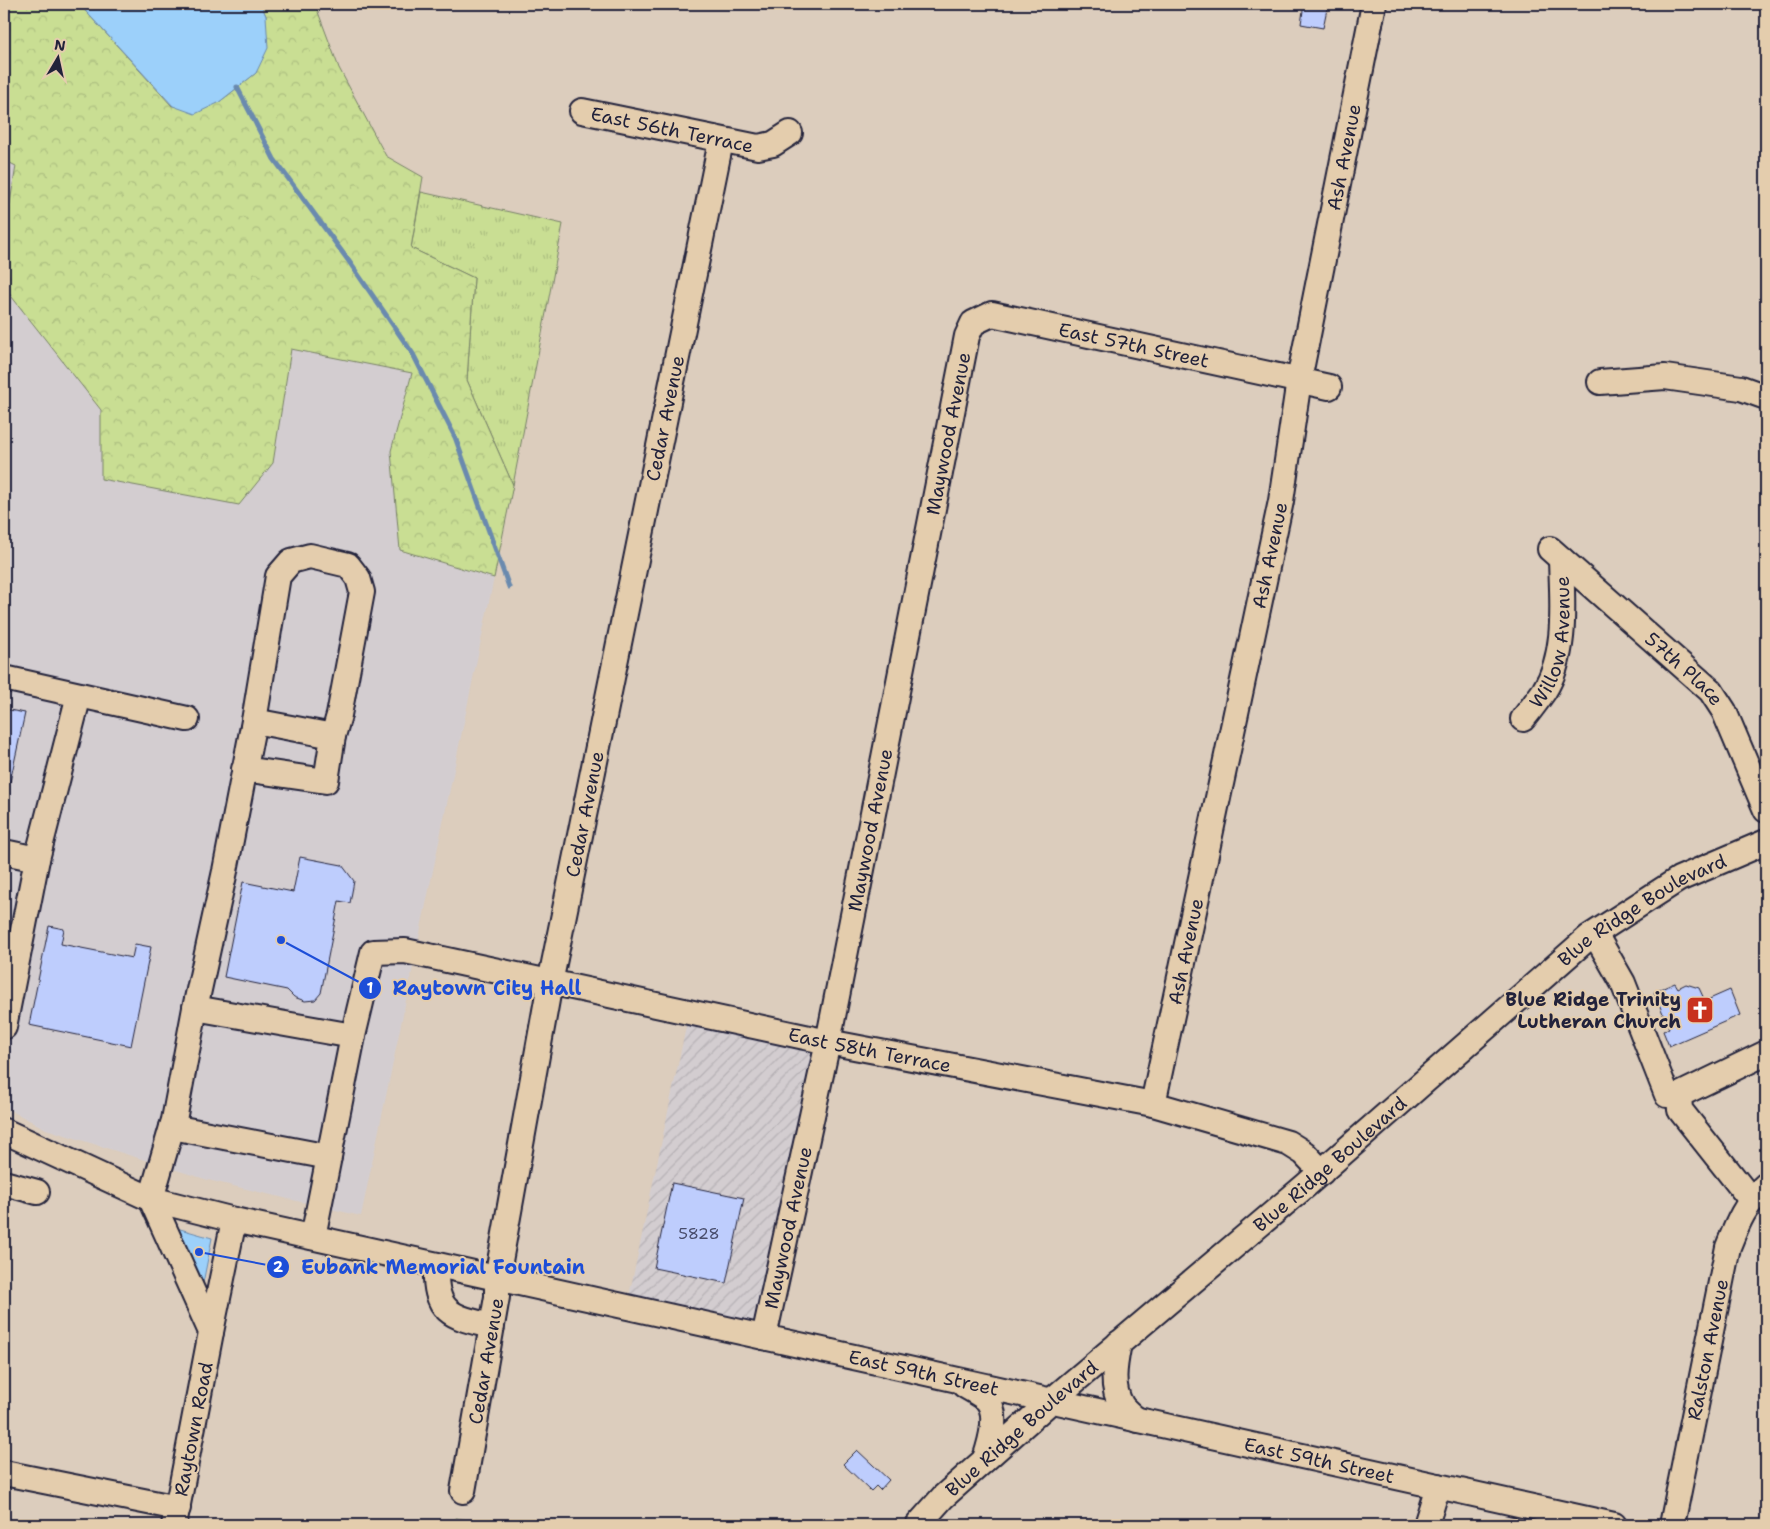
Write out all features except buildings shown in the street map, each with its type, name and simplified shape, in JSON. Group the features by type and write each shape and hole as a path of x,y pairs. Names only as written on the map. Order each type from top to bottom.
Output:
{"street":[{"name":"Ash Avenue","path":"1153,1104 1281,501 1299,380 1374,4"},
{"name":"East 56th Terrace","path":"582,111 758,147 773,144 790,133"},
{"name":"Cedar Avenue","path":"463,1491 497,1297 497,1278 550,983 721,140"},
{"name":"East 57th Street","path":"973,323 992,314 1329,387"},
{"name":"Maywood Avenue","path":"764,1337 828,1042 967,336 973,323"},
{"path":"1600,382 1665,376 1741,388 1766,397"},
{"name":"Willow Avenue","path":"1523,719 1544,690 1558,656 1563,616 1555,554"},
{"name":"57th Place","path":"1555,554 1711,691 1724,711 1766,810"},
{"path":"211,1332 151,1199 172,1127 195,1008 225,871 244,770 254,721 278,576 292,561 310,556 348,564 358,578 362,592 339,715 333,736 326,781 244,770"},
{"path":"4,678 187,719"},
{"path":"4,1027 37,859 79,695"},
{"path":"254,721 333,736"},
{"name":"Blue Ridge Boulevard","path":"918,1525 942,1497 1051,1401 1322,1172 1595,934 1679,879 1766,842"},
{"path":"4,852 37,859"},
{"path":"1595,934 1623,982 1680,1110 1759,1193"},
{"name":"East 58th Terrace","path":"353,1036 373,952 406,952 828,1042 1153,1104 1288,1144 1304,1154 1322,1172"},
{"path":"195,1008 353,1036 313,1237"},
{"path":"1673,1095 1766,1053"},
{"path":"172,1127 329,1158"},
{"path":"4,1131 151,1199 234,1220"},
{"path":"4,1182 38,1192"},
{"name":"Ralston Avenue","path":"1672,1525 1728,1248 1741,1216 1759,1193"},
{"name":"East 59th Street","path":"234,1220 1438,1486 1535,1517 1614,1525"},
{"name":"Raytown Road","path":"176,1517 234,1220"},
{"path":"436,1265 435,1284 445,1309 462,1320 492,1326"},
{"path":"1119,1343 1115,1363 1115,1390 1123,1407 1137,1420"},
{"path":"956,1380 988,1401 994,1419 992,1438 985,1460"},
{"path":"4,1473 176,1517"},
{"path":"1426,1525 1438,1486"}],"shaded area":[{"path":"4,160 16,166 4,240"},
{"path":"4,287 101,410 101,479 273,463 291,349 412,373 391,451 400,550 494,578 361,1216 208,1180 46,1129 4,1107"},
{"path":"687,1022 808,1049 813,1054 814,1063 761,1315 755,1320 748,1322 629,1296"}],"green space":[{"path":"4,4 79,4 172,106 218,103 256,73 266,16 261,4 315,4 339,68 386,156 423,177 411,248 474,278 467,380 513,485 494,578 400,550 391,451 412,373 291,349 273,463 239,505 101,479 101,410 4,287 4,240 16,166 4,160"},
{"path":"421,192 563,224 513,485 467,380 474,278 411,248"},
{"path":"456,1518 496,1525 454,1525"}],"water":[{"path":"79,4 261,4 266,16 268,48 256,73 218,103 195,114 173,106"},
{"path":"173,1227 212,1238 203,1283 201,1283 191,1255"}],"waterway":[{"path":"237,87 274,159 348,260 413,354 455,437 509,587"}],"place":[{"name":"Raytown City Hall","path":"281,940"},
{"name":"Blue Ridge Trinity Lutheran Church","path":"1700,1010"},
{"name":"Eubank Memorial Fountain","path":"199,1252"}]}
